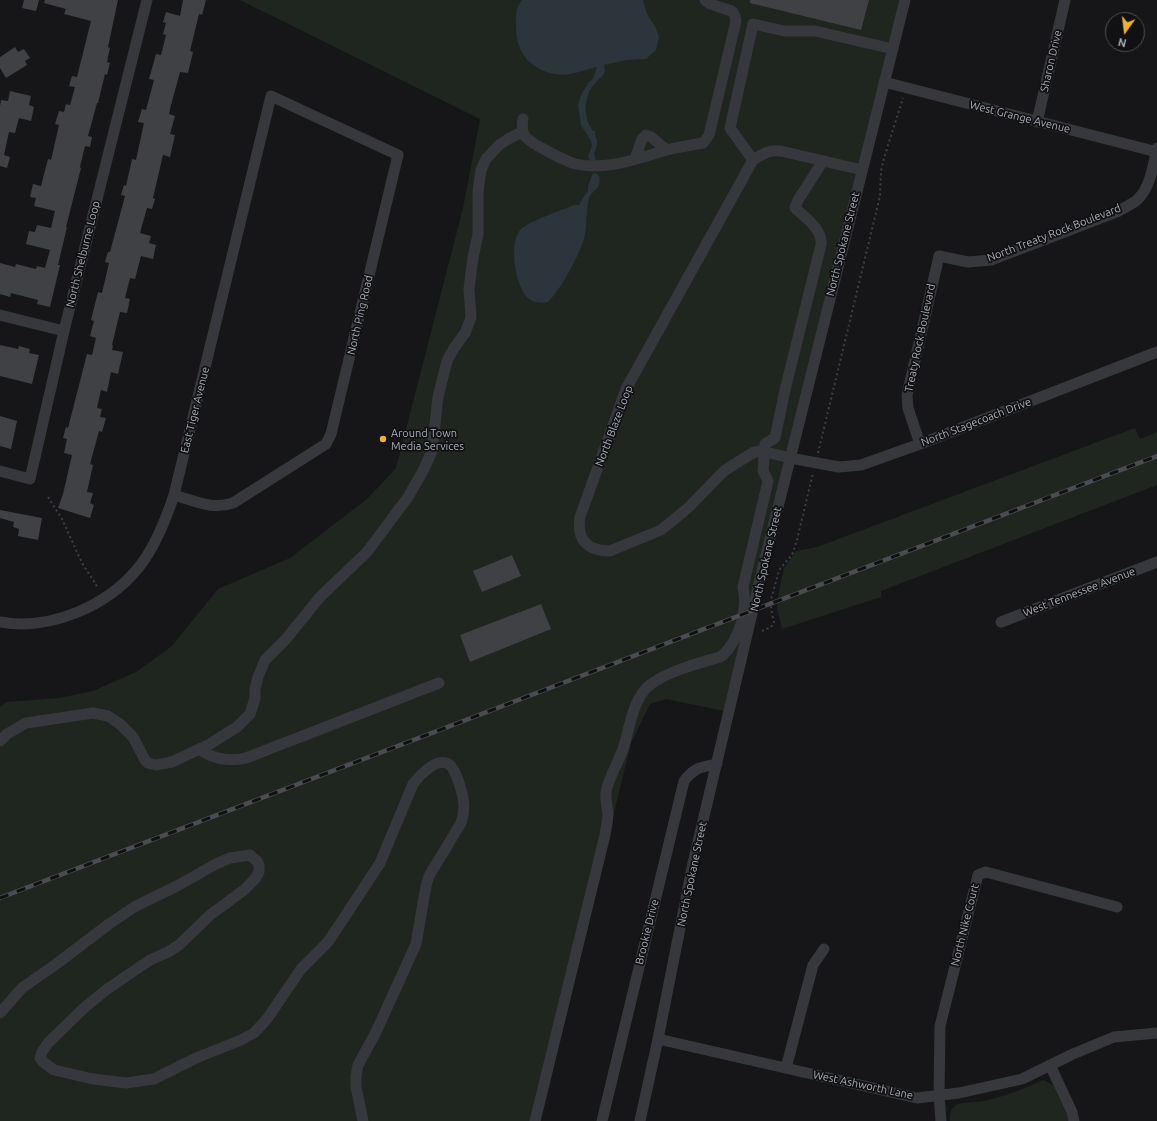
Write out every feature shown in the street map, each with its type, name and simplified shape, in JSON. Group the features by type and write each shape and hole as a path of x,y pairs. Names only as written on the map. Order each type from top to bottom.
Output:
{"street":[{"name":"North Shelburne Loop","path":"0,471 30,479 64,331 147,0"},
{"path":"523,119 521,129 522,132 534,144 578,164 606,166 667,150 703,143 709,135 736,21 732,10 710,4 705,0"},
{"name":"North Spokane Street","path":"640,1121 693,863 716,764 790,458 906,0"},
{"name":"Sharon Drive","path":"1037,122 1065,0"},
{"path":"862,170 782,151 771,150 753,160 730,128 753,24 784,31 815,31 893,49"},
{"name":"West Grange Avenue","path":"884,82 1037,122 1157,150"},
{"name":"North Ping Road","path":"174,495 216,506 223,506 233,503 326,444 333,426 398,155 271,96"},
{"name":"East Tiger Avenue","path":"0,622 9,624 26,624 46,621 72,614 97,603 119,588 139,567 153,546 174,495 271,96"},
{"path":"0,741 11,731 26,723 97,713 112,718 125,728 136,742 145,760 156,765 169,763 186,756 217,740 245,720 253,707 258,677 265,660 286,639 320,597 368,552 408,497 423,472 432,450 438,397 447,361 465,333 471,318 469,289 478,234 478,191 481,170 486,159 499,145 522,132"},
{"path":"635,159 642,139 646,135 651,137 667,150"},
{"name":"North Treaty Rock Boulevard","path":"939,256 968,262 991,260 1119,211 1138,199 1146,188 1152,172 1157,150"},
{"name":"North Blaze Loop","path":"753,160 626,389 580,517 578,524 582,539 586,545 593,549 610,551 661,530 688,508 724,471 754,452 762,451 790,458"},
{"path":"535,1121 605,835 608,815 606,793 642,693 652,682 676,671 720,657 727,652 737,634 742,619 745,601 743,587 768,481 763,471 765,444 775,438 785,390 822,240 815,227 795,208 798,200 823,161"},
{"name":"Treaty Rock Boulevard","path":"920,444 908,408 907,395 939,256"},
{"path":"0,315 64,331"},
{"name":"North Stagecoach Drive","path":"790,458 839,467 861,465 920,444 1157,352"},
{"name":"West Tennessee Avenue","path":"1001,622 1157,562"},
{"path":"199,749 203,752 223,759 237,760 246,758 439,683"},
{"path":"0,1013 22,988 136,906 177,886 216,864 230,858 250,855 257,861 259,865 259,872 255,879 244,890 210,915 179,945 150,960 90,1004 48,1043 40,1058 54,1070 93,1079 126,1083 154,1079 196,1058 241,1040 254,1033 266,1019 297,975 330,938 380,862 413,784 419,776 435,765 442,762 446,763 450,765 461,788 464,814 458,829 429,876 416,944 376,1032 358,1065 356,1087 363,1121"},
{"name":"Brookie Drive","path":"602,1121 684,781 692,771 702,766 716,764"},
{"name":"North Nike Court","path":"939,1095 940,1026 978,875 986,872 1117,907"},
{"path":"786,1068 813,965 824,949"},
{"name":"West Ashworth Lane","path":"658,1039 917,1098 959,1093 1022,1079 1114,1037 1157,1034"},
{"path":"1050,1065 1072,1112 1074,1121"},
{"path":"939,1095 941,1121"}],"path":[{"path":"762,631 771,627 774,623 770,603 779,570 792,555 797,540 880,196 882,164 906,88"},
{"path":"48,497 62,519 82,563 98,588"}],"shaded area":[{"path":"240,0 905,0 729,712 666,699 650,704 631,743 539,1121 0,1121 0,707 6,702 59,698 93,691 136,672 172,646 218,589 290,558 367,499 396,468 463,208 480,119"},
{"path":"522,0 643,0 647,14 655,26 659,37 656,50 646,59 626,60 604,65 605,71 602,77 599,78 591,88 586,104 586,115 587,121 593,131 595,131 597,140 597,146 594,154 596,161 591,162 588,156 592,146 591,141 581,125 578,105 581,95 589,82 593,79 597,67 571,74 560,75 537,68 531,63 521,50 516,33 517,11"},
{"path":"595,173 599,175 600,180 597,188 589,198 585,235 575,261 559,289 548,302 532,301 523,292 517,274 514,253 517,235 521,229 531,223 574,205 579,205 588,191 592,175"},
{"path":"1135,428 1140,439 1157,432 1157,485 881,591 881,597 782,629 777,608 779,591 784,568 796,551 817,547"},
{"path":"1043,1080 1053,1085 1070,1121 950,1121 951,1112 956,1105 999,1097"}],"building":[{"path":"24,0 39,0 36,11 22,8"},
{"path":"45,0 118,0 108,47 110,48 107,62 110,63 107,75 105,74 88,136 92,137 90,147 85,146 66,227 58,265 60,265 50,307 37,304 38,300 11,293 10,297 0,294 0,263 15,267 16,264 36,269 37,266 45,268 50,250 26,244 29,231 35,232 37,225 51,228 55,211 34,206 36,198 30,197 33,184 41,186 48,159 51,160 59,125 55,124 59,111 64,112 66,104 70,105 75,87 69,86 72,76 77,77 91,21 64,14 66,9 44,3"},
{"path":"183,0 206,0 202,15 199,14 190,51 193,52 188,73 180,72 171,105 169,114 175,116 170,134 175,135 170,157 163,155 153,198 155,199 152,209 147,208 140,233 151,236 149,243 156,245 153,259 141,256 135,279 130,278 125,298 130,299 127,313 120,312 112,345 112,350 123,352 118,374 111,372 107,392 101,390 97,408 102,409 100,417 106,418 102,432 99,431 90,464 93,465 87,492 93,493 90,503 94,505 90,518 58,508 63,494 72,455 64,453 67,439 63,438 66,427 68,428 87,354 92,355 96,338 90,336 94,321 91,320 98,292 102,293 109,263 105,262 108,252 110,252 125,196 121,195 124,185 126,186 132,159 136,160 144,123 138,122 142,109 146,110 154,80 149,79 156,54 161,55 166,35 163,34 166,23 163,22 166,12 180,16"},
{"path":"750,0 869,0 861,30 750,3"},
{"path":"15,47 18,52 24,49 30,58 25,61 27,65 6,78 0,68 0,57"},
{"path":"10,91 31,96 29,105 34,107 31,121 19,118 15,133 9,132 4,155 10,157 7,168 0,166 0,106 1,100 8,101"},
{"path":"0,345 18,349 19,346 30,349 29,353 39,355 32,384 0,376"},
{"path":"0,416 17,421 11,449 0,446"},
{"path":"0,510 42,518 38,540 18,536 19,529 13,527 14,522 0,518"},
{"path":"512,555 521,576 482,592 473,571"},
{"path":"541,604 551,629 470,662 460,635"}],"railway":[{"path":"0,898 1157,456"}],"place":[{"name":"Around Town Media Services","path":"383,439"}]}
